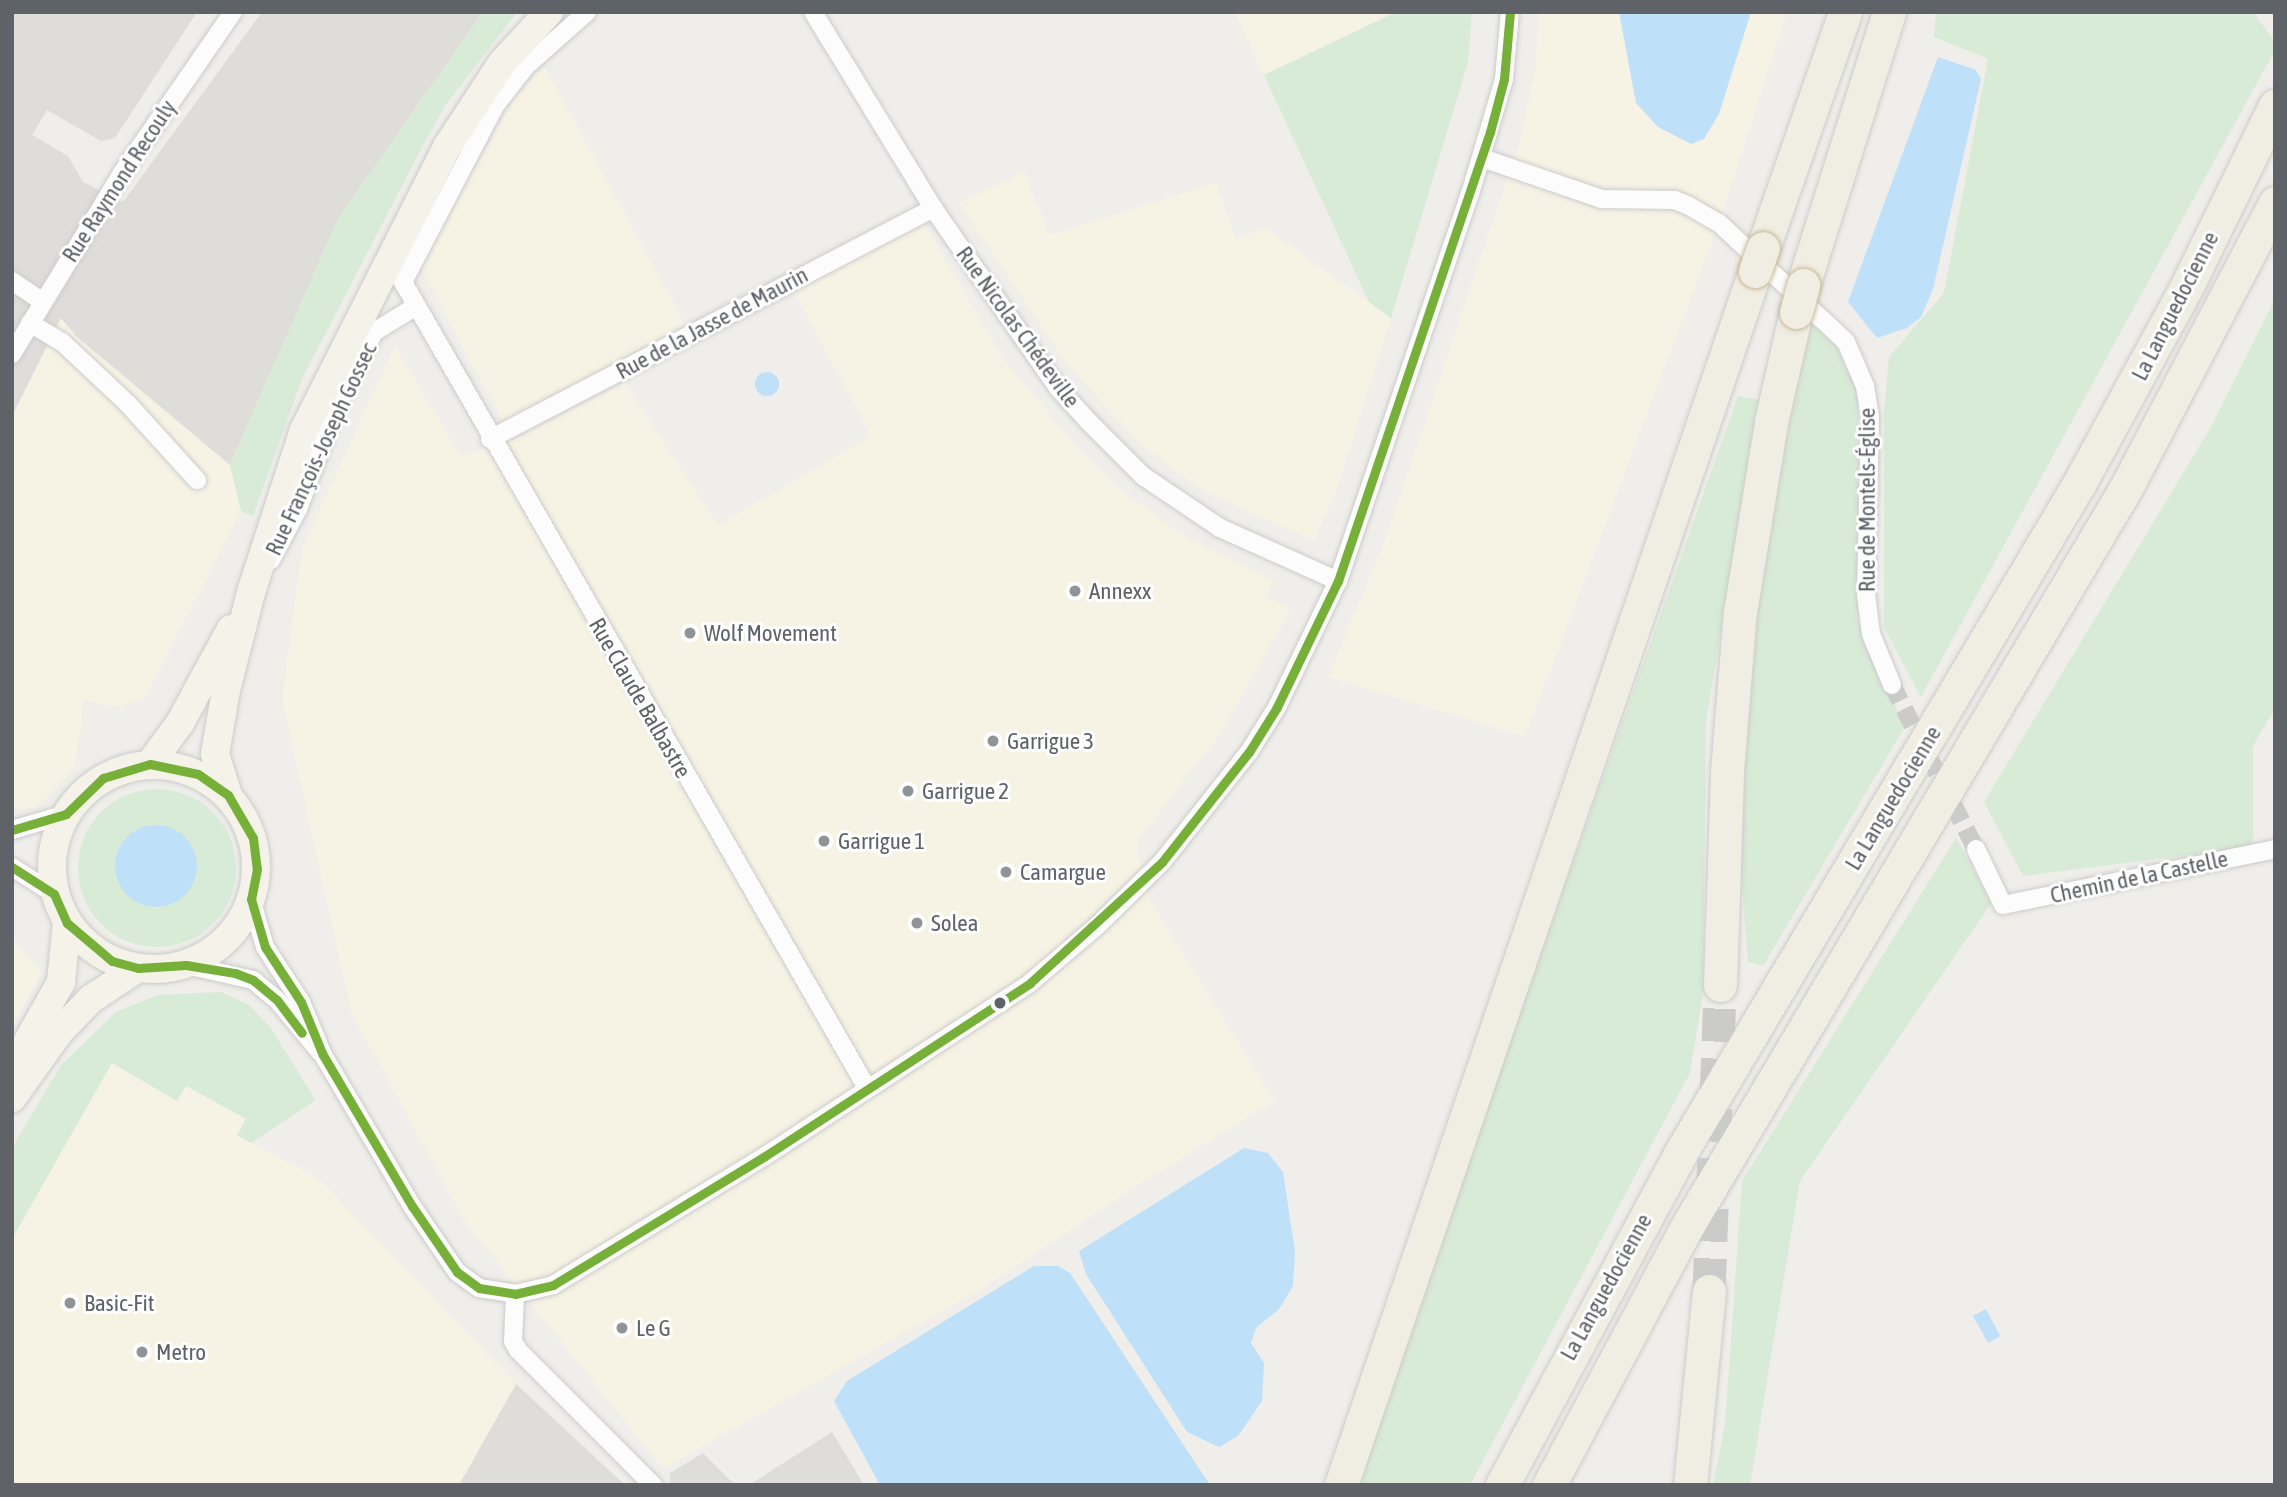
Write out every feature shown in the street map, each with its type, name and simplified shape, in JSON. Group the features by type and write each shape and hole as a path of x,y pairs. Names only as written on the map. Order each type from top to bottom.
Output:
{"highway":[{"path":"1341,1485 1845,12"},
{"path":"1720,985 1727,772 1740,612 1770,422 1800,298 1889,12"},
{"name":"La Languedocienne","path":"1502,1485 1680,1154 2079,484 2183,293 2273,111"},
{"name":"La Languedocienne","path":"1549,1485 1695,1214 2126,488 2275,203"},
{"path":"1690,1485 1709,1291"}],"main road":[{"name":"Rue François-Joseph Gossec","path":"228,795 215,754 252,589 304,430 383,267 473,102 549,12"},
{"name":"Rue François-Joseph Gossec","path":"150,764 180,723 252,589"},
{"path":"150,764 198,774 228,795 253,838 257,869 251,899 222,943 186,965 138,968 112,961 89,946 66,923 54,894 52,861 66,814 103,778 150,764"},
{"path":"12,1069 61,982 66,923"},
{"path":"12,1098 67,1023 98,993 138,968"}],"street":[{"name":"Rue Raymond Recouly","path":"12,354 140,145 233,12"},
{"path":"415,307 403,282 495,106 526,66 587,12"},
{"name":"Rue Nicolas Chédeville","path":"813,12 933,208 1058,388 1143,475 1220,528 1338,581"},
{"path":"186,965 253,980 277,1000 323,1055 457,1272 479,1287 515,1294 553,1286 1030,983 1097,926 1162,862 1249,752 1277,708 1338,581 1482,158 1504,79 1510,12"},
{"name":"Rue de Montels-Église","path":"1482,158 1602,199 1675,200 1689,206 1719,223 1846,342 1865,386 1870,417 1866,594 1871,634 1892,685"},
{"name":"Rue de la Jasse de Maurin","path":"490,439 933,208"},
{"path":"12,281 42,301"},
{"name":"Rue François-Joseph Gossec","path":"252,589 285,537 320,444 374,332 415,307"},
{"name":"Rue Claude Balbastre","path":"415,307 867,1088"},
{"path":"30,323 62,342 128,404 197,480"},
{"path":"12,830 66,814"},
{"name":"Chemin de la Castelle","path":"1976,849 2003,905 2275,849"},
{"path":"12,867 54,894"},
{"path":"251,899 265,947 307,1013 323,1055"},
{"path":"515,1294 513,1341 518,1350 653,1485"}],"shaded area":[{"path":"12,12 197,12 115,138 101,141 47,110 32,135 68,156 83,182 123,202 262,12 483,12 338,219 230,465 77,337 61,318 12,416"},
{"path":"1235,12 1396,12 1264,75"},
{"path":"1538,12 1787,12 1719,223 1525,737 1328,677 1383,546 1519,144 1536,66"},
{"path":"544,66 688,330 504,423 419,265 514,100"},
{"path":"1024,171 1049,235 1216,183 1236,239 1266,228 1391,318 1338,486 1314,541 1205,492 1143,446 1067,364 959,203"},
{"path":"923,221 1003,359 1078,448 1114,484 1180,533 1273,580 1266,597 1291,608 1220,734 1136,842 1148,898 1275,1101 1127,1192 983,1288 663,1469 464,1220 351,1011 282,699 302,548 395,346 461,456 518,438 625,383 718,525 871,436 794,291"},
{"path":"60,318 77,337 230,465 241,511 144,699 117,707 84,700 75,767 36,808 12,809 12,416"},
{"path":"12,938 41,973 12,1027"},
{"path":"112,1063 177,1100 186,1085 247,1119 237,1135 318,1178 516,1384 459,1485 12,1485 12,1169"},
{"path":"516,1384 625,1485 459,1485"},
{"path":"832,1432 864,1485 749,1485"},
{"path":"703,1453 735,1485 670,1485 670,1473"}],"green space":[{"path":"483,12 517,12 445,106 302,379 253,516 241,511 230,465 338,219"},
{"path":"1396,12 1472,12 1468,62 1391,318 1369,302 1264,75"},
{"path":"1936,12 2253,12 2275,42 2275,50 1921,697 1884,628 1884,411 1889,357 1944,293 1988,59 1934,37"},
{"path":"2275,299 2275,708 2253,746 2253,847 2023,876 1984,802 2211,427"},
{"path":"1811,323 1832,338 1858,392 1858,621 1905,727 1763,966 1748,962 1738,836 1748,664 1765,540"},
{"path":"1738,396 1759,400 1706,722 1703,993 1690,1073 1470,1485 1360,1485 1497,1077"},
{"path":"157,789 187,795 213,812 230,838 236,868 230,898 213,924 187,941 157,947 127,941 101,924 84,898 78,868 84,838 101,812 127,795"},
{"path":"1956,838 1992,902 1800,1181 1750,1485 1713,1485 1725,1424 1742,1181"},
{"path":"221,992 249,1005 270,1027 315,1099 313,1102 251,1143 237,1135 246,1119 186,1086 177,1101 112,1063 12,1239 12,1148 61,1065 116,1012 158,995"}],"water":[{"path":"1619,12 1751,12 1719,114 1704,139 1691,144 1658,127 1636,103"},
{"path":"1938,57 1976,70 1981,79 1933,289 1921,317 1907,328 1877,338 1848,302"},
{"path":"767,372 778,379 779,384 772,395 767,396 756,389 755,384 762,373"},
{"path":"156,825 172,828 185,837 194,850 197,866 194,882 185,895 172,904 156,907 140,904 127,895 118,882 115,866 118,850 127,837 140,828"},
{"path":"1244,1148 1268,1153 1283,1172 1295,1252 1293,1286 1279,1309 1256,1328 1251,1343 1264,1363 1262,1401 1238,1436 1219,1447 1187,1432 1086,1274 1079,1251"},
{"path":"1034,1266 1058,1266 1070,1273 1210,1485 880,1485 834,1401 847,1381"},
{"path":"1986,1309 2000,1336 1988,1343 1973,1316"}],"tunnel":[{"path":"1892,685 1976,849"},
{"path":"1709,1291 1720,985"}],"transit line":[{"path":"12,830 66,814 103,778 150,764 198,774 228,795 253,838 257,869 251,899 265,947 301,1002 323,1055 412,1206 457,1272 479,1288 515,1294 553,1285 765,1156 1030,983 1162,862 1249,752 1277,707 1338,581 1490,132 1504,79 1510,12"},
{"path":"12,867 54,894 67,923 112,961 138,968 186,965 235,973 253,980 277,1000 302,1033"}],"place":[{"name":"Annexx","path":"1075,591"},
{"name":"Wolf Movement","path":"690,633"},
{"name":"Garrigue 3","path":"993,741"},
{"name":"Garrigue 2","path":"908,791"},
{"name":"Garrigue 1","path":"824,841"},
{"name":"Camargue","path":"1006,872"},
{"name":"Solea","path":"917,923"},
{"name":"Basic-Fit","path":"70,1303"},
{"name":"Le G","path":"622,1328"},
{"name":"Metro","path":"142,1352"}]}
